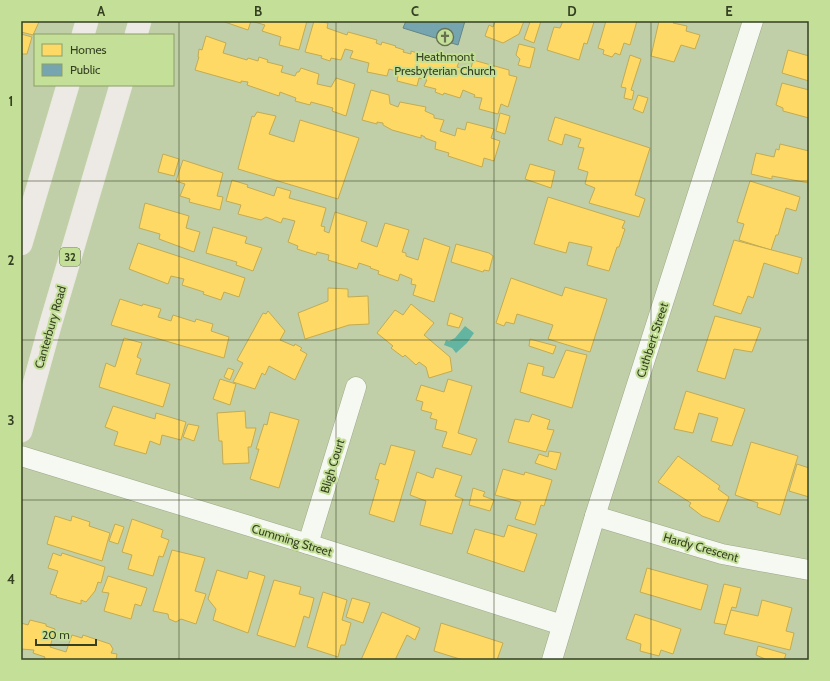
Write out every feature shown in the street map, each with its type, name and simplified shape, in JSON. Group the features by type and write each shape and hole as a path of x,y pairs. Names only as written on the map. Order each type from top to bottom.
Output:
{"main road":[{"path":"83,34 87,21"},
{"path":"136,34 140,21"},
{"path":"21,244 68,86"},
{"name":"Canterbury Road","path":"21,431 50,326 121,86"}],"street":[{"name":"Cuthbert Street","path":"552,660 595,516 753,21"},
{"name":"Bligh Court","path":"308,544 356,387"},
{"name":"Cumming Street","path":"21,456 308,544 562,625"},
{"name":"Hardy Crescent","path":"595,516 722,554 809,570"}],"water":[{"path":"465,326 474,333 467,343 456,353 452,348 444,345 446,340 449,341 455,338"}],"building: Homes":[{"path":"21,21 39,22 33,35 21,32"},
{"path":"222,21 251,21 248,30"},
{"path":"251,21 307,21 299,50 279,45 281,37 262,31 265,25"},
{"path":"314,21 328,23 327,28 347,35 348,32 377,40 376,43 381,45 382,42 396,46 395,47 404,50 403,52 411,54 411,51 435,59 437,51 460,59 457,67 468,70 467,73 470,73 473,60 509,70 509,75 517,77 508,107 501,104 498,114 479,109 482,98 474,97 475,95 463,90 460,98 444,93 443,95 435,92 436,89 424,86 427,80 419,78 417,86 397,81 398,76 395,75 396,71 389,69 387,76 367,72 369,63 350,58 353,51 345,49 341,60 331,58 330,61 321,58 322,56 305,52"},
{"path":"493,21 524,21 519,34 503,43 485,36 489,25 493,27 495,22"},
{"path":"525,21 541,21 534,43 524,39 530,22"},
{"path":"563,21 594,22 587,44 584,43 579,60 547,50 554,27 560,28"},
{"path":"606,21 637,21 630,45 624,43 620,55 615,53 612,57 603,54 604,50 598,48"},
{"path":"659,21 674,21 673,23 687,26 686,31 700,35 695,49 681,45 674,62 651,56"},
{"path":"21,34 32,37 27,54 21,54"},
{"path":"206,36 226,43 223,53 247,60 248,58 258,61 259,57 268,60 267,62 283,66 281,72 295,76 301,68 319,74 317,84 331,87 336,78 355,84 346,116 332,111 333,108 311,102 310,105 295,101 296,98 280,92 279,96 247,85 248,82 241,81 241,83 195,70 199,57 199,49 202,50"},
{"path":"519,44 535,48 530,68 518,65 520,59 516,55"},
{"path":"788,50 809,56 809,81 782,73"},
{"path":"630,55 641,59 631,90 634,91 632,100 624,98 626,88 621,87"},
{"path":"782,83 809,90 809,118 783,111 783,108 776,105"},
{"path":"371,90 389,95 390,104 398,107 400,102 426,107 425,111 434,115 434,118 444,120 440,131 455,136 457,128 465,130 467,122 494,129 491,138 500,141 494,161 484,158 482,167 448,156 449,153 435,149 436,142 421,135 421,138 392,130 383,125 383,123 377,122 377,124 362,120"},
{"path":"638,95 648,98 643,113 633,109"},
{"path":"257,112 276,116 269,134 294,142 300,120 359,138 338,199 238,169 252,116 254,117"},
{"path":"500,113 510,116 505,134 496,131"},
{"path":"555,117 650,148 635,195 645,199 639,217 589,203 595,188 585,184 588,172 578,169 584,148 578,147 581,139 565,134 562,145 548,140"},
{"path":"780,144 809,151 809,183 772,176 772,179 751,174 756,153 774,157 776,149 779,150"},
{"path":"163,154 179,159 174,176 158,172"},
{"path":"183,160 223,173 217,196 223,197 220,210 189,202 190,199 180,196 185,184 176,181"},
{"path":"530,164 555,171 551,188 525,179"},
{"path":"232,180 248,185 247,187 274,196 277,187 291,191 289,198 326,208 321,226 325,227 324,231 329,233 335,212 367,222 361,241 377,247 385,223 409,230 402,252 406,253 406,256 418,260 424,238 450,247 434,302 413,295 416,285 411,284 412,279 400,274 398,281 378,274 379,271 359,263 357,269 328,260 329,255 317,252 316,255 297,249 298,246 288,242 295,221 283,218 281,223 266,217 261,220 238,214 241,205 226,201"},
{"path":"750,181 800,197 796,211 786,208 778,235 776,235 771,250 739,240 744,224 737,222"},
{"path":"548,197 625,221 622,228 625,229 609,271 587,265 592,247 569,242 566,253 534,244"},
{"path":"145,203 189,216 186,228 200,232 194,252 159,239 160,234 139,228"},
{"path":"213,227 247,237 245,243 262,248 253,271 236,265 237,262 206,253"},
{"path":"734,240 802,258 798,274 764,263 753,298 748,296 741,314 713,305"},
{"path":"138,243 245,278 239,297 224,292 221,300 203,294 204,292 182,285 184,279 171,276 168,284 129,269"},
{"path":"456,244 489,253 493,256 489,271 484,270 483,272 451,262"},
{"path":"511,278 562,296 565,287 607,299 590,352 548,339 553,325 517,314 514,324 506,322 504,326 496,323"},
{"path":"328,288 348,289 348,297 368,296 369,324 349,325 305,339 298,313 328,301"},
{"path":"120,299 142,306 143,304 161,309 158,317 171,321 173,315 195,322 196,319 213,324 211,331 229,337 224,358 111,325"},
{"path":"411,304 434,323 424,335 450,357 452,371 429,378 426,367 419,362 416,365 405,355 403,357 391,348 393,346 377,333 395,310 403,315"},
{"path":"268,311 285,331 280,340 294,346 295,344 302,348 300,350 307,354 295,380 269,366 265,375 262,373 255,389 233,382 243,363 237,360 263,313 266,314"},
{"path":"450,313 463,318 459,328 447,325"},
{"path":"715,316 761,328 752,352 734,349 725,379 697,371"},
{"path":"124,338 142,343 137,357 141,359 136,374 170,384 163,407 99,387 106,363 115,367"},
{"path":"530,339 556,346 553,354 529,346"},
{"path":"566,350 587,355 572,408 520,392 528,363 544,367 542,375 554,378"},
{"path":"228,368 234,370 230,380 224,377"},
{"path":"220,379 236,384 230,405 213,399"},
{"path":"448,379 472,386 458,433 477,439 471,455 442,447 447,432 435,429 437,420 430,418 432,413 421,410 423,402 416,400 421,385 444,392"},
{"path":"686,391 745,409 732,446 711,441 718,418 699,413 693,433 674,429"},
{"path":"113,406 155,419 156,413 186,422 181,440 162,435 160,445 150,441 146,454 114,445 118,432 105,427"},
{"path":"245,411 246,428 256,428 251,447 248,447 249,463 223,464 222,441 219,441 217,413"},
{"path":"270,412 299,420 279,488 250,479 259,449 256,449 264,424 267,425"},
{"path":"532,414 550,420 547,429 554,430 546,452 508,442 515,419 529,422"},
{"path":"188,424 199,426 194,441 183,437"},
{"path":"751,442 798,456 780,515 757,507 758,503 735,495"},
{"path":"391,445 415,451 394,522 369,514 379,480 375,479 380,463 385,465"},
{"path":"549,451 561,453 556,470 535,463 539,454 548,457"},
{"path":"678,456 720,486 718,489 729,497 719,522 702,516 689,506 691,503 658,482"},
{"path":"797,464 809,468 809,497 789,491"},
{"path":"436,468 462,476 455,496 463,499 452,534 420,525 426,501 410,495 417,472 433,478"},
{"path":"503,469 524,475 525,472 552,480 544,506 541,505 535,525 515,519 521,502 495,495"},
{"path":"473,488 485,492 483,496 494,500 490,511 469,505"},
{"path":"55,516 71,521 72,516 90,522 89,526 110,533 102,561 47,544"},
{"path":"132,519 163,530 161,537 169,540 163,557 159,556 153,576 128,569 132,555 122,552"},
{"path":"115,524 124,527 118,544 109,541"},
{"path":"508,525 537,534 524,572 467,553 475,529 504,537"},
{"path":"172,550 205,558 195,591 206,594 196,624 181,619 176,622 169,619 168,614 153,611"},
{"path":"53,553 61,556 62,553 105,567 101,583 98,582 95,591 86,602 81,600 81,604 50,594 58,571 48,568"},
{"path":"647,568 708,585 701,610 640,592"},
{"path":"217,570 247,579 249,571 265,576 248,633 213,620 216,609 208,599"},
{"path":"108,576 147,588 141,606 135,604 131,619 104,611 109,593 102,592"},
{"path":"274,580 301,587 299,594 314,598 309,618 304,616 295,647 257,635"},
{"path":"724,584 741,588 736,608 732,607 727,625 714,623"},
{"path":"323,592 347,600 342,620 351,623 345,645 341,645 338,657 307,647"},
{"path":"352,598 370,603 363,623 346,617"},
{"path":"762,600 792,608 786,631 794,633 790,650 724,634 731,610 758,616"},
{"path":"382,612 420,628 415,640 407,635 395,660 361,660"},
{"path":"635,614 681,629 673,654 661,650 659,656 640,651 641,644 626,639"},
{"path":"30,620 46,624 46,626 55,629 50,647 66,652 72,635 82,638 83,635 110,644 113,649 111,653 117,654 116,660 44,660 45,657 33,653 34,650 21,649 21,623 28,625"},
{"path":"441,623 503,643 497,660 463,660 434,651"},
{"path":"758,646 786,654 784,660 764,660 765,659 756,655"}],"building: Public":[{"name":"Heathmont Presbyterian Church","path":"406,21 465,21 458,45 403,28"}],"place":[{"name":"Heathmont Presbyterian Church","path":"445,37"}]}
